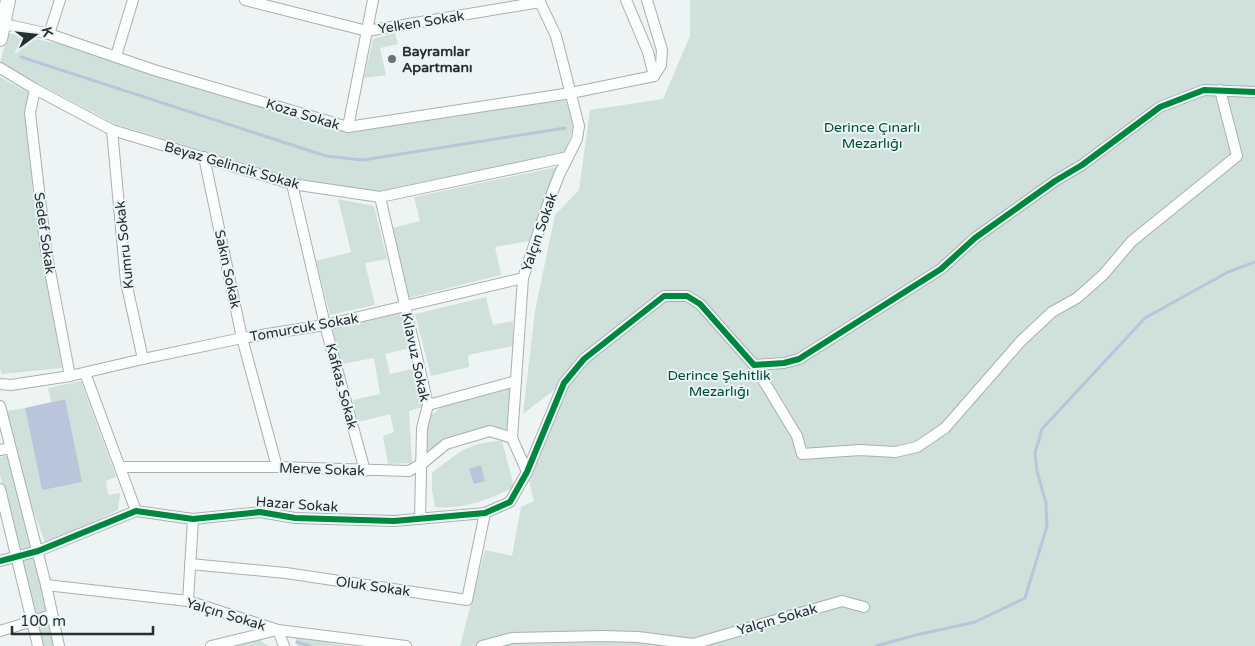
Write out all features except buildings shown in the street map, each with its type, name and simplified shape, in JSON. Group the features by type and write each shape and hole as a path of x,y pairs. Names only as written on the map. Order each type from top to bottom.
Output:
{"main road":[{"path":"0,39 8,0"}],"street":[{"path":"48,34 60,0"},
{"path":"116,56 133,0"},
{"name":"Yelken Sokak","path":"245,0 274,4 367,31 539,1"},
{"path":"348,127 373,0"},
{"path":"626,0 648,52 654,76"},
{"path":"647,0 662,50 661,65 654,76"},
{"name":"Yalçın Sokak","path":"527,472 512,438 523,278 548,204 577,139 579,126 556,36 539,1"},
{"name":"Koza Sokak","path":"2,24 48,34 154,70 348,127 571,93 654,76"},
{"name":"Beyaz Gelincik Sokak","path":"0,68 34,89 112,130 292,184 380,197 568,157"},
{"name":"Sedef Sokak","path":"34,89 30,113 46,250 70,376"},
{"path":"754,365 784,363 799,359 942,269 975,238 1055,181 1082,165 1160,107 1204,90 1255,92"},
{"path":"527,472 564,382 584,359 664,296 687,296 700,304 754,365 797,436 802,454 860,450 895,452 917,448 945,428 1021,341 1052,312 1077,298 1103,275 1132,241 1236,156 1220,90"},
{"name":"Kumru Sokak","path":"112,130 126,282 143,358"},
{"name":"Sakın Sokak","path":"204,158 242,338 277,468"},
{"name":"Kafkas Sokak","path":"292,184 325,325 365,471"},
{"name":"Kılavuz Sokak","path":"380,197 428,405 422,428 423,463 420,519"},
{"name":"Tomurcuk Sokak","path":"0,384 11,385 70,376 143,358 242,338 325,325 523,278"},
{"path":"0,561 38,551 136,511 85,373"},
{"path":"428,405 516,380"},
{"path":"0,406 5,449 38,551 59,646"},
{"name":"Merve Sokak","path":"120,468 277,468 409,471 423,463 446,444 490,431 512,438"},
{"name":"Hazar Sokak","path":"136,511 193,519 260,512 294,518 394,522 485,513 510,502 527,472"},
{"path":"0,489 38,646"},
{"name":"Oluk Sokak","path":"190,564 286,573 467,600 485,513"},
{"path":"188,601 193,519"},
{"name":"Yalçın Sokak","path":"46,585 188,601 278,630 406,646"},
{"name":"Yalçın Sokak","path":"482,646 512,638 602,636 693,644 842,601 864,607"},
{"path":"0,631 52,615"},
{"path":"212,646 278,630 284,646"}],"green space":[{"path":"690,0 1255,0 1255,646 460,646 485,550 512,556 521,507 534,501 527,472 563,383 523,414 535,311 555,215 579,190 590,110 663,99 690,36"},
{"path":"8,33 74,47 334,130 354,132 563,96 571,113 573,126 563,155 379,192 293,178 115,124 0,63"},
{"path":"395,33 398,44 380,48 386,75 364,78 373,39"},
{"path":"0,77 31,94 26,111 33,193 62,368 2,374 0,369"},
{"path":"557,167 529,241 495,247 501,275 409,298 392,228 420,221 414,197"},
{"path":"338,199 374,206 387,259 365,263 375,305 330,315 316,261 351,252"},
{"path":"486,297 493,325 513,321 513,346 468,355 469,367 431,376 415,314"},
{"path":"402,313 410,348 385,354 390,374 416,368 426,406 409,411 412,463 388,464 383,436 394,432 390,414 358,422 353,400 380,394 374,358 342,364 332,328"},
{"path":"81,381 116,477 106,481 108,495 120,493 118,510 46,545 28,496 7,411 25,408 42,490 65,399 51,402 48,388"},
{"path":"512,388 508,431 489,426 443,440 425,456 425,430 430,416 444,405"},
{"path":"502,441 514,487 476,503 456,507 435,507 432,473 464,450 480,444"},
{"path":"10,455 33,549 19,553 0,475 0,457"},
{"path":"36,555 49,612 35,616 21,560"},
{"path":"49,620 55,646 41,646 36,624"},
{"path":"255,636 268,646 211,646"},
{"path":"295,637 350,646 297,646"}],"water":[{"path":"65,399 82,482 42,490 25,408"},
{"path":"481,465 485,481 474,484 469,469"}],"waterway":[{"path":"21,57 326,156 363,160 565,128"},
{"path":"876,646 975,622 1025,598 1047,526 1046,503 1037,471 1035,453 1042,429 1145,318 1228,272 1255,262"},
{"path":"297,642 310,646"}],"cycle path":[{"path":"0,561 38,551 136,511 193,519 260,512 295,518 394,521 485,513 510,502 527,472 564,383 584,359 664,296 687,296 700,304 754,365 784,363 799,359 941,269 975,238 1055,181 1082,165 1160,107 1204,90 1255,92"}],"place":[{"name":"Bayramlar Apartmanı","path":"392,59"}],"park label":[{"name":"Derince Çınarlı Mezarlığı","path":"872,136"},
{"name":"Derince Şehitlik Mezarlığı","path":"719,384"}]}
